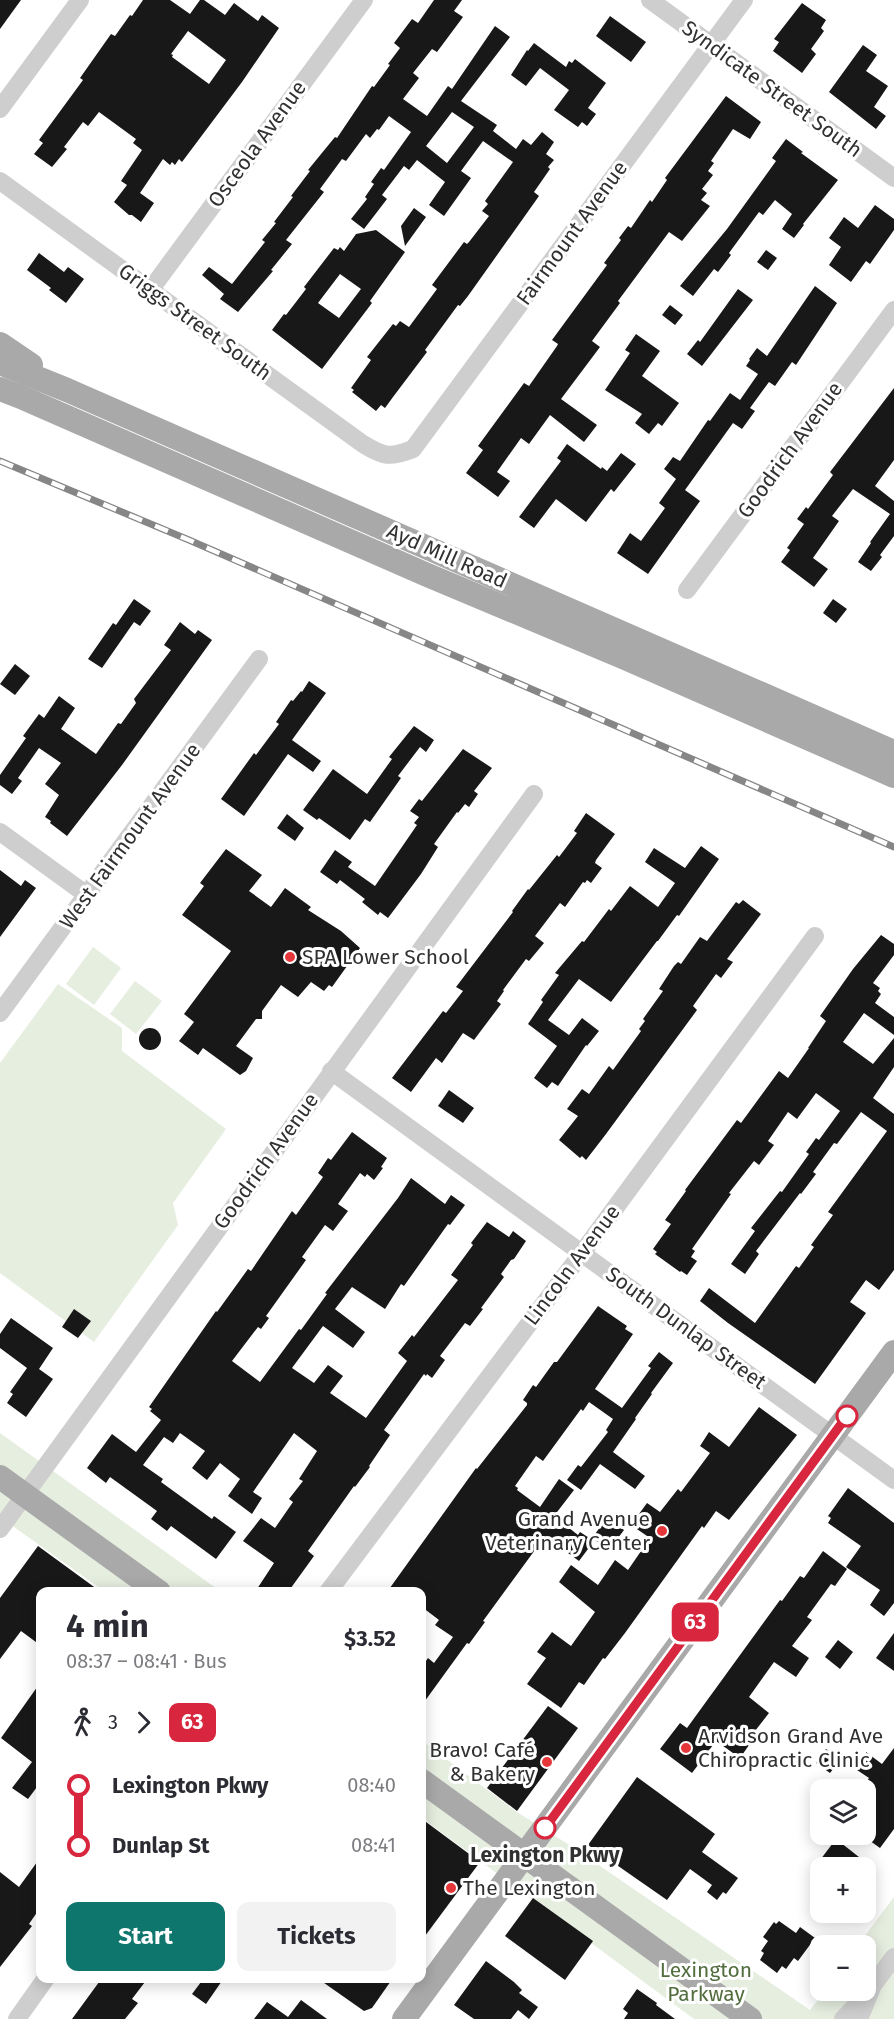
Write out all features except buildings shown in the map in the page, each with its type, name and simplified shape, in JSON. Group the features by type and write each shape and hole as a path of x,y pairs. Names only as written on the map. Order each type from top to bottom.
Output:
{"main road":[{"path":"0,344 67,390"},
{"name":"Ayd Mill Road","path":"0,363 67,390 894,752"},
{"name":"Ayd Mill Road","path":"0,389 21,396 425,574 625,658 894,776"},
{"path":"782,702 851,718 894,733"},
{"path":"404,2019 894,1352"},
{"path":"0,1477 152,1587"},
{"path":"426,1784 750,2019"}],"street":[{"path":"0,109 80,0"},
{"name":"Osceola Avenue","path":"151,289 364,0"},
{"name":"Syndicate Street South","path":"650,0 894,178"},
{"name":"Fairmount Avenue","path":"394,457 413,449 744,0"},
{"name":"Griggs Street South","path":"0,181 363,444 375,452 394,457"},
{"name":"Goodrich Avenue","path":"687,590 894,310"},
{"name":"West Fairmount Avenue","path":"0,1013 259,660"},
{"name":"Goodrich Avenue","path":"0,1529 534,794"},
{"path":"0,832 87,894"},
{"name":"Lincoln Avenue","path":"332,1587 582,1253 815,936"},
{"name":"South Dunlap Street","path":"331,1071 894,1480"},
{"path":"876,1981 894,1957"},
{"path":"17,2019 42,1983"},
{"path":"843,2019 859,2001"},
{"path":"859,2019 866,2001"}],"green space":[{"path":"93,947 121,968 94,1005 66,984"},
{"path":"135,981 162,1001 136,1034 110,1014"},
{"path":"58,984 122,1028 122,1051 226,1129 173,1203 178,1225 94,1342 0,1273 0,1063"},
{"path":"0,1433 214,1587 98,1587 0,1517"},
{"name":"Lexington Parkway","path":"426,1744 517,1812 571,1846 810,2010 817,2001 876,2001 876,1935 866,1935 894,1897 894,2019 694,2019 426,1821"}],"railway":[{"path":"0,461 189,540 894,847"}],"bus line":[{"name":"63","path":"545,1828 847,1416"}],"place":[{"name":"SPA Lower School","path":"290,957"},
{"name":"Grand Avenue Veterinary Center","path":"662,1531"},
{"name":"Arvidson Grand Ave Chiropractic Clinic","path":"686,1748"},
{"name":"Bravo! Café & Bakery","path":"547,1762"},
{"name":"Lexington Pkwy","path":"545,1828"},
{"name":"The Lexington","path":"451,1888"}]}
